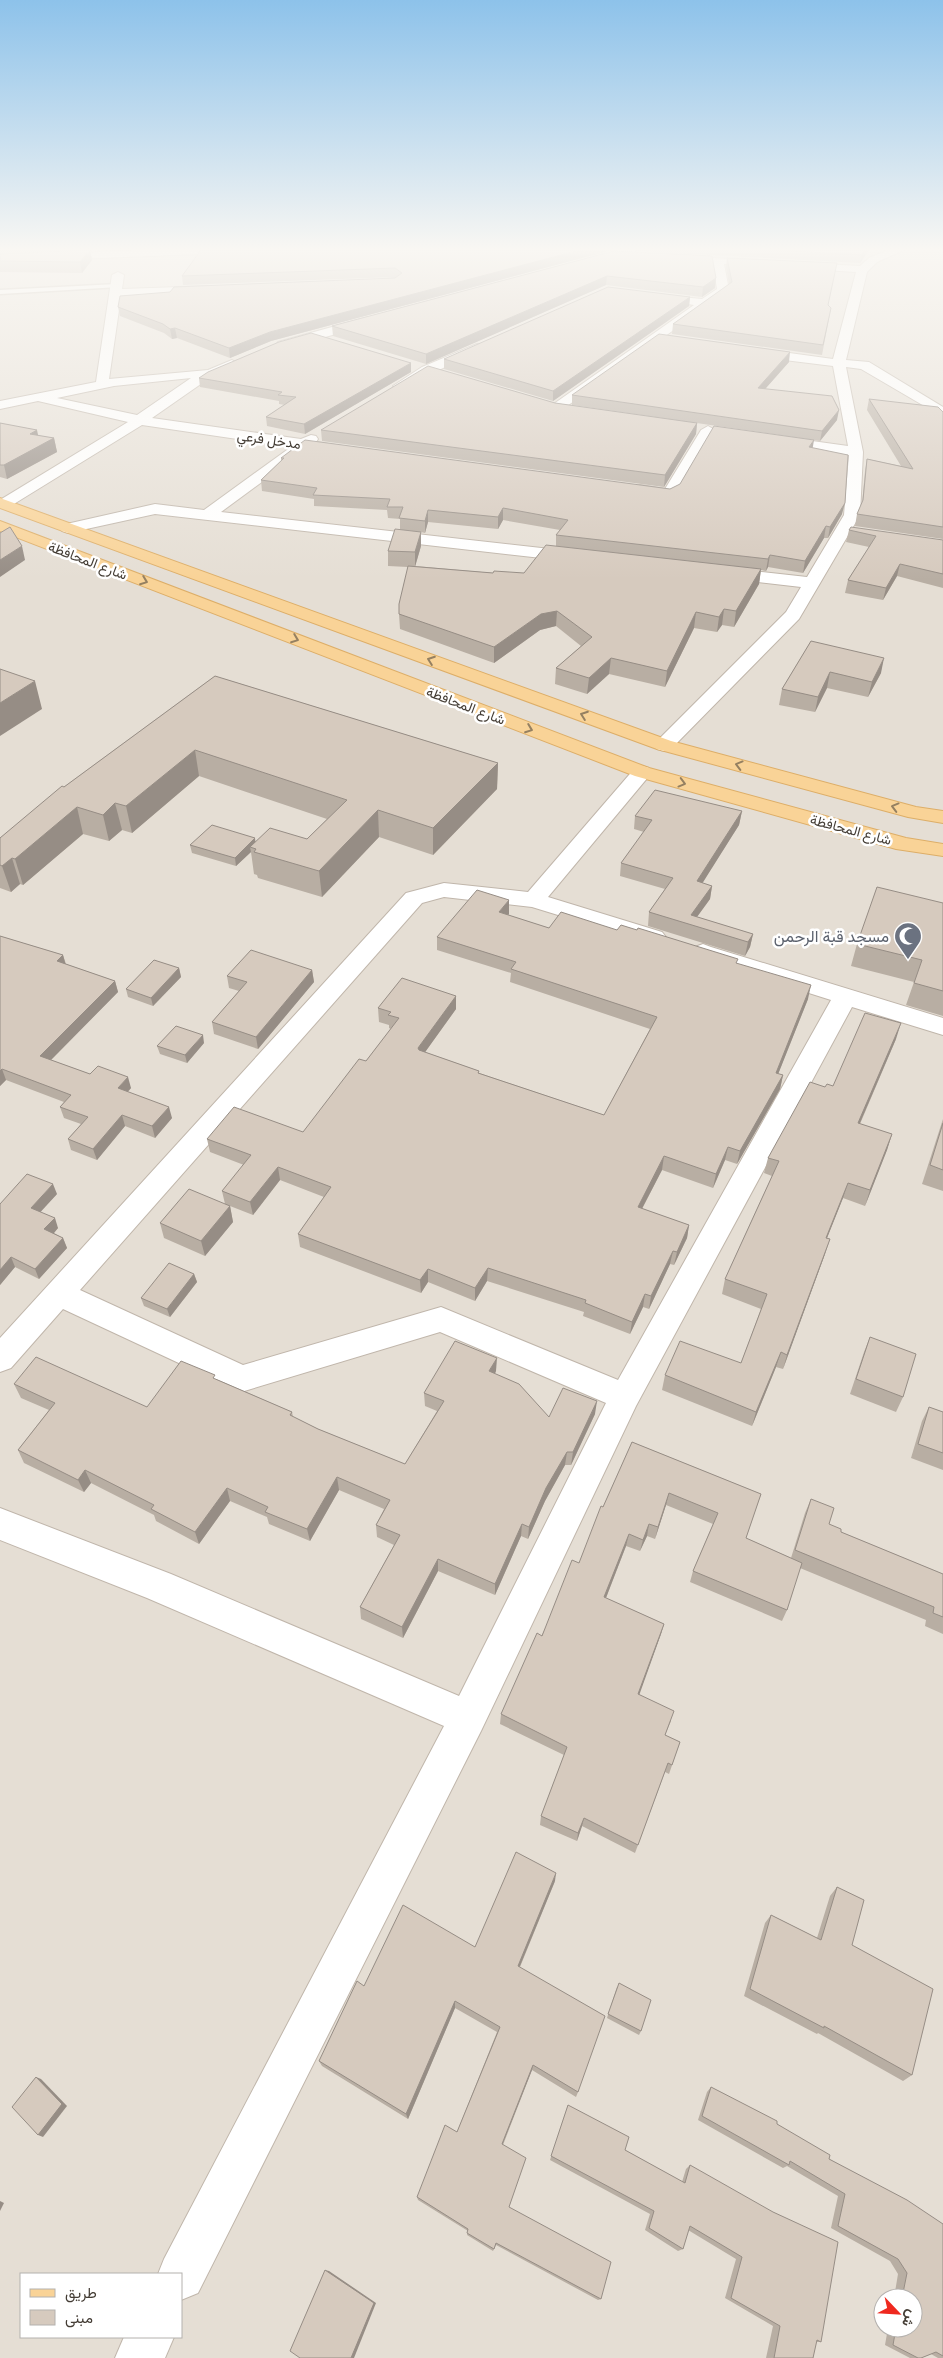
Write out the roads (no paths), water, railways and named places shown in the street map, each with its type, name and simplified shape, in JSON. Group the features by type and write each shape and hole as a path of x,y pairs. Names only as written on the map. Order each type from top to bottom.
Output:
{"main road":[{"name":"شارع المحافظة","path":"2,503 664,745 915,813 943,818"},
{"name":"شارع المحافظة","path":"0,526 642,772 904,844 943,850"}],"street":[{"path":"102,385 106,360"},
{"path":"385,395 427,370 449,360"},
{"path":"574,410 550,406 621,360"},
{"path":"805,360 864,365 943,413"},
{"path":"2,503 139,420 203,376 240,361"},
{"path":"664,745 793,615 852,515 856,452 839,362"},
{"path":"408,364 445,375"},
{"path":"0,405 102,385 214,372"},
{"name":"مدخل فرعي","path":"36,398 139,420 348,451"},
{"path":"630,489 669,494 712,431 689,428"},
{"path":"207,515 302,444 319,434"},
{"path":"763,439 856,452"},
{"path":"68,528 155,509 594,558"},
{"path":"842,531 861,534"},
{"path":"713,572 812,583"},
{"path":"534,900 642,772"},
{"path":"0,1359 414,898 444,890 534,900 943,1027"},
{"path":"182,2274 468,1718 625,1398 845,997"},
{"path":"59,1294 241,1379 441,1319 625,1398"},
{"path":"0,1524 159,1586 468,1718"},
{"path":"139,2358 149,2338"}],"place":[{"name":"مسجد قبة الرحمن","path":"908,960"}]}
